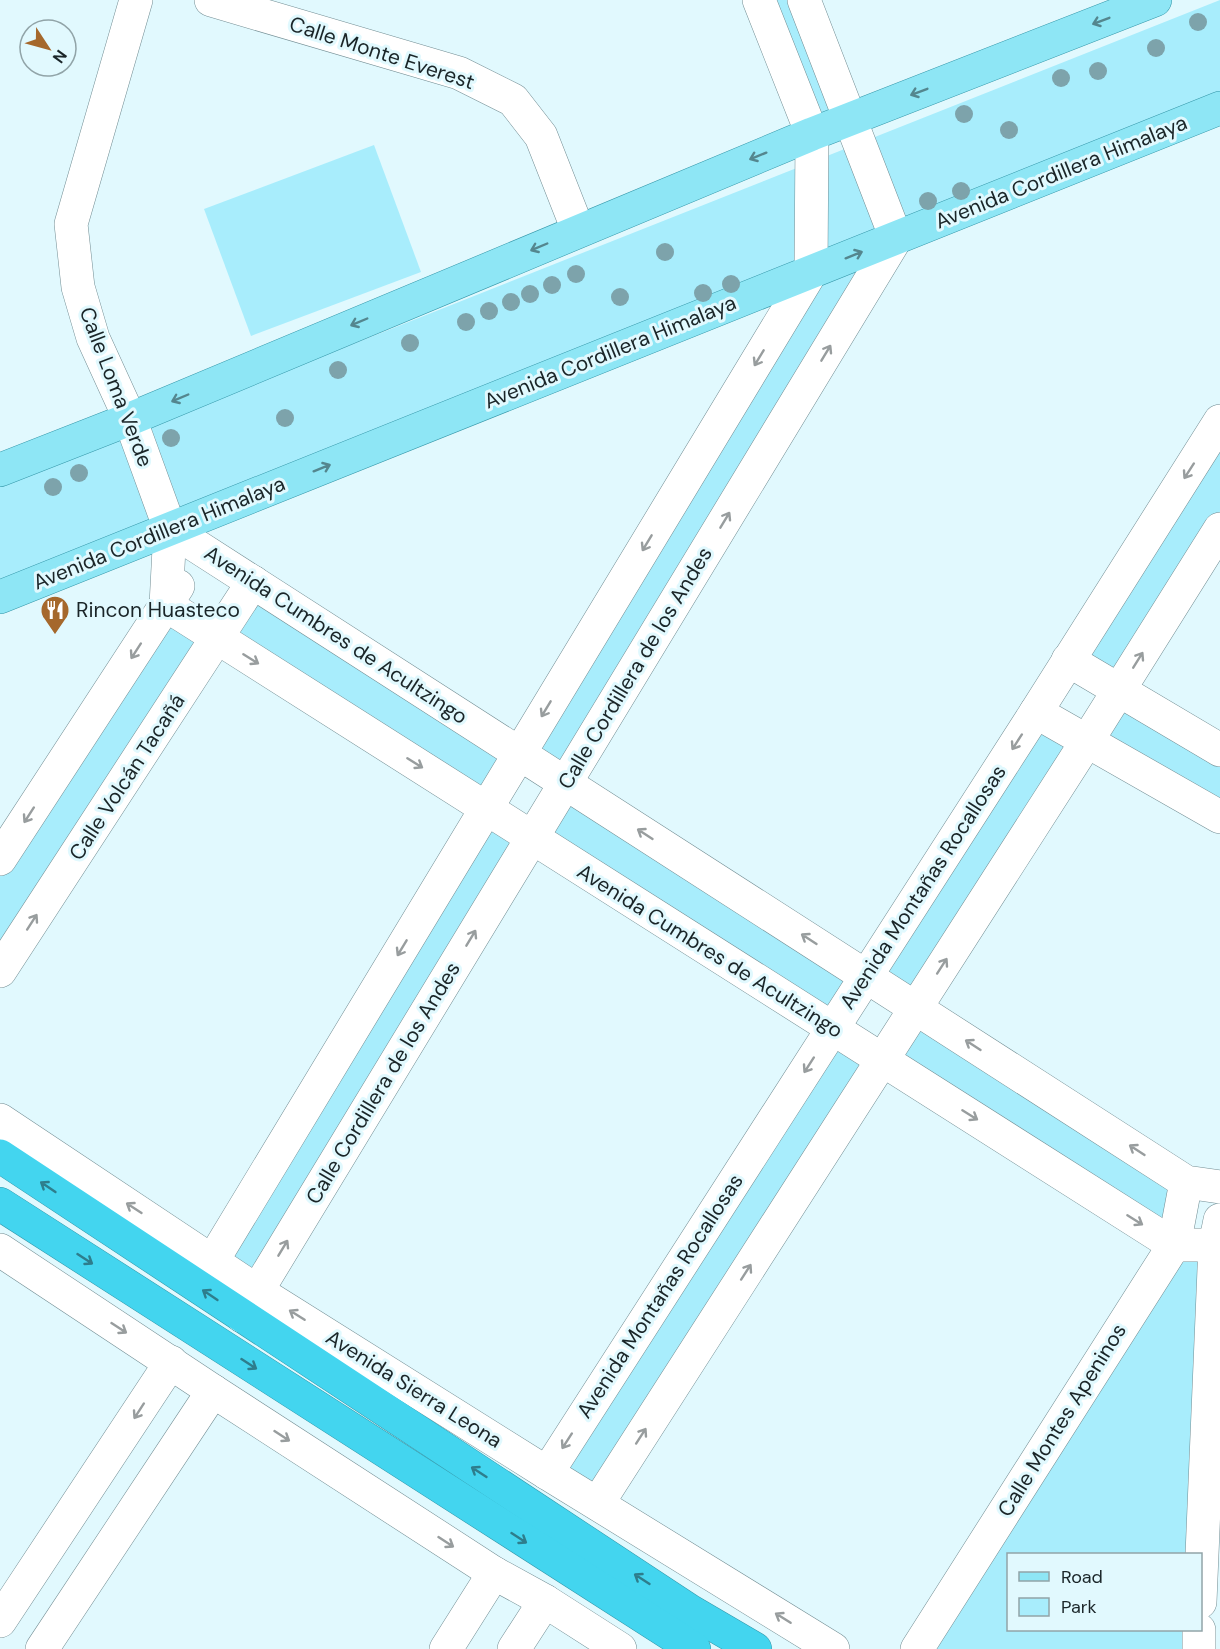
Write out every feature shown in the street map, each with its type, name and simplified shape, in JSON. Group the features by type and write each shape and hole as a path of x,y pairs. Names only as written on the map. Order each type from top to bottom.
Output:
{"highway":[{"name":"Avenida Sierra Leona","path":"0,1156 250,1303 690,1611 755,1649"},
{"path":"0,1204 686,1645"}],"main road":[{"path":"0,470 130,419 812,134 1155,0"},
{"name":"Avenida Cordillera Himalaya","path":"0,597 1220,108"}],"street":[{"name":"Calle Loma Verde","path":"136,0 71,224 78,287 93,338 130,419 170,529"},
{"name":"Calle Monte Everest","path":"211,0 459,73 513,100 541,136 578,230"},
{"path":"213,1260 811,272 812,134 759,0"},
{"path":"804,0 896,238"},
{"name":"Calle Cordillera de los Andes","path":"250,1303 896,238"},
{"name":"Avenida Montañas Rocallosas","path":"547,1473 1220,422"},
{"name":"Avenida Cumbres de Acultzingo","path":"1174,1245 166,605 170,529 1186,1182 1220,1187"},
{"path":"598,1503 1119,692 1220,530"},
{"path":"0,859 202,549"},
{"name":"Calle Volcán Tacañá","path":"0,971 253,582"},
{"path":"1068,660 1220,750"},
{"path":"1036,712 1220,817"},
{"name":"Avenida Sierra Leona","path":"0,1120 213,1260 250,1303 598,1503 833,1649"},
{"name":"Calle Montes Apeninos","path":"917,1649 1174,1245 1186,1182"},
{"path":"1174,1245 1218,1237 1202,1561"},
{"path":"0,1250 494,1573 545,1601 620,1649"},
{"path":"0,1621 171,1362"},
{"path":"42,1649 213,1391"},
{"path":"446,1649 494,1573"},
{"path":"514,1649 545,1601"},
{"path":"1198,1649 1199,1631"}],"green space":[{"path":"759,0 804,0 850,120 812,134"},
{"path":"1220,0 1220,99 0,583 0,484"},
{"path":"374,145 421,272 251,336 204,209"},
{"path":"896,238 566,783 866,976 832,1028 532,838 257,1291 213,1260 486,808 218,638 0,971 0,859 166,605 217,638 253,582 520,753 811,272","holes":["520,754 565,783 532,837 486,808"]},
{"path":"1220,421 1220,529 1119,691 1220,750 1220,817 1087,741 1118,692 1068,660"},
{"path":"1036,712 1087,741 915,1008 866,976"},
{"path":"915,1008 1186,1182 1174,1245 883,1060 598,1503 547,1473 832,1028 882,1059"},
{"path":"1174,1245 1215,1245 1200,1553 1007,1553 1007,1631 1199,1631 1199,1649 917,1649"}],"place":[{"name":"Rincon Huasteco","path":"55,636"}]}
